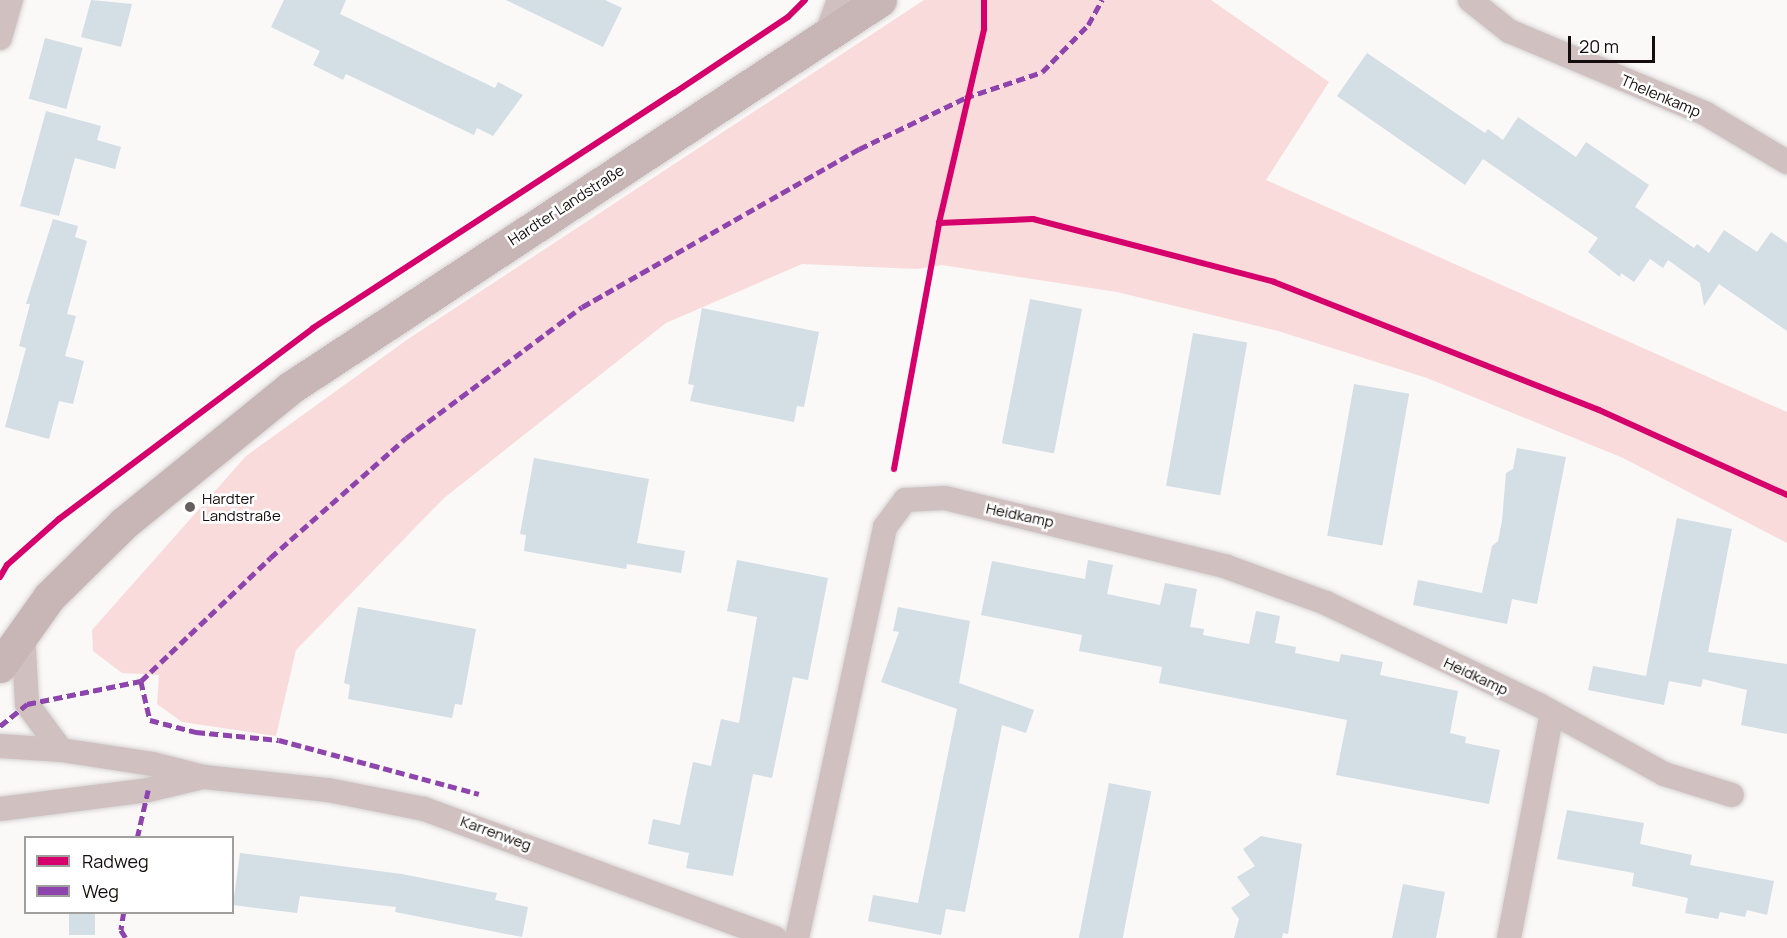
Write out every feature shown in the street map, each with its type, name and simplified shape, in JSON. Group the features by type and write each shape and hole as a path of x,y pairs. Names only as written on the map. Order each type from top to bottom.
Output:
{"main road":[{"name":"Hardter Landstraße","path":"0,666 48,597 124,522 290,388 495,251 824,40 880,0"}],"street":[{"path":"0,38 11,0"},
{"path":"824,40 839,0"},
{"name":"Thelenkamp","path":"1470,0 1509,31 1706,114 1787,162"},
{"name":"Heidkamp","path":"797,938 885,527 905,500 945,498 1227,567 1326,603 1552,713 1664,774 1732,795"},
{"path":"23,633 27,704 61,750"},
{"path":"1509,938 1552,713"},
{"name":"Karrenweg","path":"0,746 61,750 152,764 204,777 328,790 424,809 775,938"},
{"name":"Karrenweg","path":"0,808 148,790 204,777"}],"shaded area":[{"path":"924,0 1211,0 1329,82 1266,180 1787,412 1787,543 1623,458 1427,378 1278,331 1117,292 942,265 917,269 802,264 666,323 444,498 296,650 276,736 182,722 157,704 159,675 122,673 93,651 92,630 246,456 408,339"}],"building":[{"path":"91,0 132,4 121,47 81,37"},
{"path":"284,0 346,0 340,14 495,88 498,82 523,95 493,136 477,128 474,135 346,74 343,80 313,65 320,51 271,27"},
{"path":"506,0 605,0 622,8 603,47"},
{"path":"45,38 83,48 66,109 29,99"},
{"path":"1367,53 1485,133 1488,129 1503,140 1518,117 1576,157 1586,142 1649,185 1635,207 1694,248 1697,244 1709,253 1724,230 1757,252 1771,232 1787,243 1787,331 1719,284 1704,306 1700,283 1668,260 1663,268 1650,259 1634,282 1621,273 1620,277 1588,252 1598,238 1483,159 1465,185 1337,96"},
{"path":"46,111 101,126 97,140 121,147 115,169 75,158 59,216 20,206"},
{"path":"53,219 78,226 75,237 87,241 67,314 76,316 65,356 84,361 73,404 59,401 49,439 5,427 26,348 19,346 30,304 26,304"},
{"path":"1030,299 1082,309 1054,453 1002,443"},
{"path":"702,308 819,332 804,407 797,406 794,422 690,401 694,385 688,384"},
{"path":"1193,333 1247,343 1220,495 1166,486"},
{"path":"1354,384 1409,394 1382,545 1327,536"},
{"path":"1517,448 1566,457 1537,604 1512,599 1507,624 1413,605 1418,580 1482,593 1492,546 1498,541 1502,521 1506,473 1513,469"},
{"path":"534,458 649,479 637,543 685,551 681,573 627,564 626,569 524,551 526,535 520,534"},
{"path":"1677,518 1732,529 1708,652 1787,664 1787,734 1741,725 1747,690 1703,679 1701,687 1669,681 1664,705 1588,690 1593,666 1646,676"},
{"path":"737,560 828,578 808,680 793,677 772,778 753,774 733,876 686,868 689,853 648,844 653,819 680,825 693,762 711,766 721,719 739,723 757,617 727,611"},
{"path":"1088,560 1113,565 1107,594 1160,605 1165,583 1197,589 1190,627 1204,629 1203,635 1249,644 1256,611 1280,616 1275,643 1296,647 1295,653 1339,662 1341,654 1383,662 1380,675 1458,691 1450,733 1466,737 1465,743 1500,750 1489,804 1336,775 1347,720 1159,683 1162,667 1079,651 1082,635 981,615 992,561 1085,579"},
{"path":"358,607 476,629 462,705 455,704 452,718 348,699 350,685 344,683"},
{"path":"898,607 970,621 959,683 1034,710 1026,733 1002,725 965,912 946,909 941,935 868,921 873,895 918,903 957,709 881,682 899,632 893,631"},
{"path":"1109,783 1151,791 1123,938 1079,938"},
{"path":"1567,810 1644,823 1640,844 1692,855 1690,865 1774,881 1767,915 1747,910 1745,917 1720,912 1718,919 1685,913 1688,898 1632,886 1634,873 1557,859"},
{"path":"1261,836 1302,844 1288,934 1283,933 1282,938 1234,938 1239,919 1231,908 1250,895 1237,877 1255,866 1243,849"},
{"path":"240,853 402,874 497,893 495,900 528,907 522,937 395,912 396,907 300,896 297,913 234,905"},
{"path":"1403,884 1445,892 1436,938 1392,938"},
{"path":"69,914 95,914 95,935 69,935"}],"marked path":[{"path":"0,726 27,704 141,681 270,558 406,438 582,307 859,149 965,98 1042,72 1088,25 1102,0"},
{"path":"141,681 150,720 196,732 279,740 479,794"},
{"path":"137,836 148,790"},
{"path":"124,914 121,930 126,938"}],"cycle path":[{"path":"0,577 7,565 59,519 313,328 674,93 788,17 805,0"},
{"path":"894,469 939,223 984,29 984,0"},
{"path":"939,223 1033,219 1274,282 1599,410 1787,495"}],"place":[{"name":"Hardter Landstraße","path":"190,507"}]}
